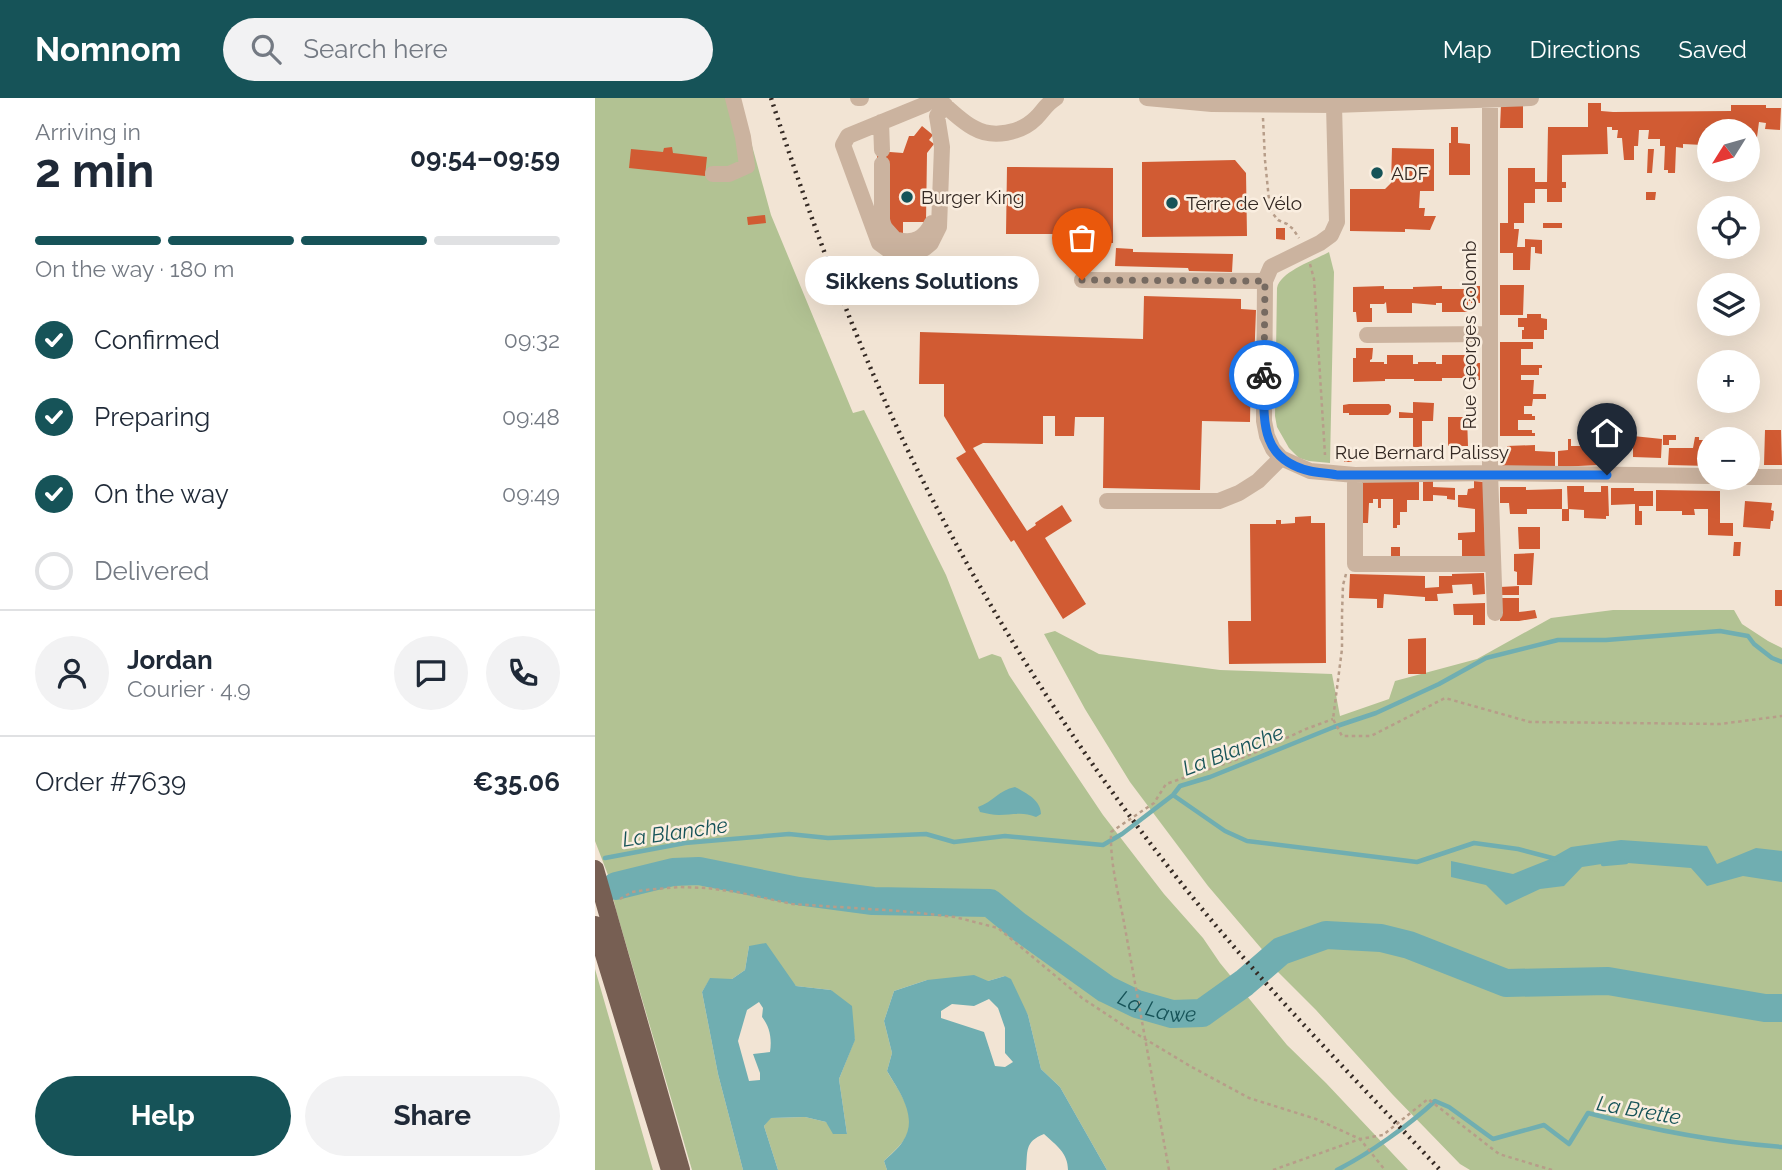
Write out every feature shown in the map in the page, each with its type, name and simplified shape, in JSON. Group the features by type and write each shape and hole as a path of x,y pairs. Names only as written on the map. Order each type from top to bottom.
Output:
{"main road":[{"path":"595,869 681,1170"},
{"path":"595,925 670,1170"}],"street":[{"path":"713,174 729,174 747,166 733,98"},
{"path":"938,100 975,129 999,134 1017,131 1036,119 1056,98"},
{"path":"1147,98 1212,104 1334,105 1531,98"},
{"name":"Rue Georges Colomb","path":"1490,99 1490,473 1495,613"},
{"path":"938,100 937,116 942,149 939,227 930,243 915,254 894,254 879,243 843,145 848,136 938,100"},
{"path":"1107,501 1219,501 1258,481 1281,458 1267,436 1264,421 1265,281 1271,267 1331,235 1337,222 1334,105"},
{"path":"881,122 882,220 884,227 895,239 911,242 925,235 931,227 934,214 932,163 942,149"},
{"path":"1082,280 1265,281"},
{"path":"1367,335 1490,334"},
{"name":"Rue Bernard Palissy","path":"1281,458 1310,471 1337,475 1490,473 1697,476"},
{"path":"1355,475 1355,564 1493,564"},
{"path":"1760,477 1782,477"}],"path":[{"path":"1263,104 1270,210 1278,220 1293,229 1300,240 1314,279 1325,459 1337,475"},
{"path":"1355,564 1347,571 1343,584 1342,649 1334,721 1342,736 1371,736 1445,698 1530,722 1720,724 1782,716"},
{"path":"1169,1170 1116,885 1111,832 1154,803 1166,784 1247,756 1306,729 1334,721"},
{"path":"607,908 632,892 679,887 706,888 792,904 900,911 955,918 998,928 1082,998 1145,1038 1249,1098 1316,1119 1361,1141 1385,1170"},
{"path":"1273,1170 1383,1135 1428,1099 1499,1154 1552,1170"}],"green space":[{"path":"595,98 739,98 771,215 853,413 864,410 946,575 979,659 992,654 1001,657 1009,675 1103,815 1164,894 1203,938 1287,1045 1408,1170 1107,1170 1060,1087 1041,1069 1028,1015 1005,976 988,981 927,980 894,991 884,1021 892,1053 887,1071 903,1098 910,1121 905,1138 884,1161 887,1170 778,1170 764,1126 770,1118 805,1117 826,1122 847,1134 839,1079 855,1039 831,990 796,986 749,946 745,970 732,979 710,979 702,992 718,1074 743,1170 692,1170 608,875 595,841"},
{"path":"1329,252 1334,272 1330,463 1299,458 1289,448 1277,427 1275,416 1277,288 1285,276"},
{"path":"1613,610 1734,610 1742,624 1782,648 1782,1170 1470,1170 1460,1164 1274,968 1266,954 1208,886 1130,782 1085,709 1044,634 1055,631 1099,654 1220,670 1332,674 1340,716 1389,699 1395,681 1477,659 1551,618"},
{"path":"595,969 653,1170 595,1170"}],"water":[{"path":"1015,787 1036,801 1041,814 1036,817 980,812 978,807"},
{"path":"1621,840 1707,846 1717,864 1756,848 1782,851 1782,882 1743,876 1707,886 1691,868 1615,862 1582,867 1564,886 1540,889 1506,905 1486,885 1451,877 1451,861 1513,874 1571,847"},
{"path":"766,943 796,986 831,990 852,1006 855,1040 839,1079 847,1134 833,1134 826,1122 805,1117 771,1118 764,1126 778,1170 743,1170 718,1074 702,992 710,978 732,979 745,970 749,946","holes":["759,1002 763,1008 762,1017 770,1033 770,1052 753,1054 760,1080 749,1081 738,1041 747,1010"]},
{"path":"974,975 988,981 1005,976 1011,979 1028,1015 1041,1069 1060,1087 1107,1170 1068,1170 1064,1154 1044,1134 1030,1144 1026,1170 887,1170 884,1161 903,1141 909,1123 905,1105 887,1071 892,1053 884,1021 894,991 927,980","holes":["989,999 998,1008 1005,1028 1005,1053 1013,1062 1005,1067 995,1066 984,1032 941,1018 941,1011 952,1004 974,1006"]}],"building":[{"path":"1588,103 1601,103 1601,111 1613,112 1731,111 1731,105 1781,108 1780,130 1765,129 1766,123 1761,122 1761,119 1697,119 1697,145 1683,144 1683,148 1676,147 1675,173 1664,170 1665,146 1660,146 1660,139 1648,139 1649,130 1639,130 1638,146 1634,146 1634,160 1624,160 1622,138 1617,138 1618,130 1607,127 1608,154 1562,155 1562,182 1566,182 1566,188 1562,188 1562,202 1547,202 1547,189 1535,189 1535,203 1524,203 1524,223 1514,223 1514,229 1519,229 1517,247 1525,247 1525,239 1542,240 1542,254 1535,253 1535,247 1531,247 1530,270 1513,270 1513,253 1500,253 1500,223 1508,223 1508,168 1535,168 1535,182 1547,182 1548,127 1588,127"},
{"path":"1501,105 1523,105 1523,128 1500,128"},
{"name":"Burger King","path":"922,126 933,135 929,140 934,144 927,153 926,222 903,222 903,239 892,232 891,222 887,222 877,151 903,153 909,136 914,136"},
{"path":"1451,127 1458,127 1458,143 1470,144 1470,175 1449,175"},
{"path":"672,147 673,153 707,157 705,176 629,168 631,149 663,152 664,148"},
{"path":"1392,148 1434,149 1434,191 1420,191 1419,208 1425,208 1424,216 1436,216 1430,230 1350,231 1350,189 1385,189 1391,183"},
{"path":"1648,149 1654,149 1652,173 1647,173"},
{"path":"1235,160 1246,173 1247,236 1142,237 1142,162"},
{"path":"1007,167 1113,168 1113,243 1078,242 1078,234 1006,234"},
{"path":"1646,192 1656,192 1655,200 1646,200"},
{"path":"765,215 766,223 748,225 747,217"},
{"path":"1543,223 1562,223 1562,228 1543,228"},
{"path":"1276,228 1285,228 1285,240 1276,239"},
{"path":"1116,248 1133,249 1133,252 1233,254 1232,272 1115,266"},
{"path":"1500,285 1524,285 1523,315 1500,315"},
{"path":"1384,286 1384,289 1442,286 1442,289 1470,289 1471,286 1480,286 1480,303 1468,301 1468,312 1442,312 1442,303 1412,303 1412,313 1387,313 1386,302 1370,304 1372,322 1357,322 1356,312 1353,312 1353,287"},
{"path":"1144,296 1241,299 1241,309 1256,310 1250,422 1202,421 1200,490 1103,488 1104,417 1075,417 1074,436 1055,436 1055,416 1043,416 1043,444 983,443 973,448 1027,531 1062,505 1072,521 1045,538 1086,604 1063,619 1014,540 1011,542 956,458 966,452 944,416 944,384 919,384 920,332 1143,339"},
{"path":"1527,314 1541,314 1541,318 1547,319 1544,339 1522,339 1524,327 1518,327 1518,318 1527,318"},
{"path":"1500,342 1533,342 1533,349 1521,349 1521,365 1542,365 1539,375 1521,375 1521,380 1534,380 1533,394 1546,394 1546,399 1533,399 1532,406 1524,406 1524,414 1532,414 1535,420 1518,420 1518,430 1532,430 1535,436 1500,436"},
{"path":"1356,348 1373,348 1370,362 1384,364 1387,364 1387,355 1413,355 1413,364 1442,364 1442,355 1468,355 1468,366 1471,366 1471,363 1480,363 1480,380 1442,378 1442,381 1385,379 1353,382 1353,358 1356,358"},
{"path":"1413,402 1434,403 1433,421 1422,421 1422,447 1413,447 1413,418 1399,418 1399,412 1413,413"},
{"path":"1389,404 1391,412 1388,415 1343,413 1343,405"},
{"path":"1448,417 1467,417 1468,446 1448,446"},
{"path":"1600,427 1608,427 1608,436 1628,436 1627,453 1600,453 1599,465 1558,467 1558,451 1568,450 1568,439 1571,439 1571,446 1584,446 1584,437 1600,437"},
{"path":"1765,430 1781,430 1782,465 1764,465"},
{"path":"1663,435 1676,435 1676,440 1669,440 1669,445 1663,445"},
{"path":"1633,436 1662,439 1661,458 1633,457"},
{"path":"1697,437 1697,466 1668,465 1669,448 1693,448"},
{"path":"1535,445 1535,451 1555,452 1555,467 1500,466 1500,451 1507,451 1507,446"},
{"path":"1344,450 1351,450 1352,462 1344,462"},
{"path":"1419,481 1419,500 1407,500 1407,512 1400,512 1400,525 1397,525 1397,528 1393,528 1393,499 1381,499 1381,508 1378,508 1378,499 1373,499 1373,503 1369,503 1368,523 1362,523 1362,482"},
{"path":"1423,481 1433,481 1433,487 1455,488 1455,500 1447,499 1447,496 1433,495 1433,501 1423,501"},
{"path":"1474,481 1484,482 1485,560 1462,560 1462,540 1458,540 1458,533 1475,532 1475,509 1458,507 1458,495 1467,495 1468,489 1474,488"},
{"path":"1567,486 1584,486 1584,492 1601,492 1601,486 1608,486 1609,516 1606,516 1606,519 1584,518 1584,510 1569,509 1569,521 1562,521 1562,509 1568,509"},
{"path":"1500,487 1526,487 1526,490 1562,489 1562,509 1527,509 1527,514 1510,514 1509,503 1500,503"},
{"path":"1611,488 1653,491 1653,506 1639,506 1639,511 1642,511 1642,525 1635,525 1635,504 1611,505"},
{"path":"1656,490 1720,491 1720,523 1733,523 1733,536 1708,535 1708,509 1694,509 1695,515 1682,515 1682,511 1656,511"},
{"path":"1745,501 1772,503 1771,510 1774,511 1770,529 1743,527"},
{"path":"1311,516 1311,523 1325,523 1326,663 1229,664 1228,621 1251,621 1250,524 1276,524 1276,520 1281,520 1281,524 1295,523 1295,517"},
{"path":"1518,527 1540,527 1540,549 1519,549"},
{"path":"1734,542 1741,542 1740,556 1733,556"},
{"path":"1391,547 1400,547 1400,560 1391,560"},
{"path":"1534,553 1532,585 1517,585 1514,554"},
{"path":"1484,573 1485,594 1473,595 1472,584 1452,585 1453,593 1437,594 1438,601 1425,601 1425,597 1384,594 1383,608 1377,608 1377,599 1349,598 1350,574 1425,576 1425,588 1439,587 1439,576"},
{"path":"1519,586 1519,595 1500,595 1500,587"},
{"path":"1775,590 1782,590 1782,606 1775,606"},
{"path":"1500,598 1519,598 1519,612 1535,610 1537,618 1500,621"},
{"path":"1485,603 1485,625 1473,625 1473,615 1454,615 1453,604"},
{"path":"1426,638 1426,674 1408,674 1408,639"}],"waterway":[{"name":"La Blanche","path":"605,858 685,843 789,834 828,838 926,834 954,842 1005,836 1103,845 1173,795 1180,786 1376,713 1439,684 1486,658 1558,640 1606,640 1720,631 1748,636 1772,658 1782,662"},
{"path":"1173,795 1225,831 1247,841 1417,862 1474,843 1518,849 1556,859"},
{"path":"1603,864 1626,862"},
{"name":"La Lawe","path":"616,886 673,872 699,871 798,891 873,901 990,903 1106,989 1137,1004 1172,1014 1202,1013 1244,983 1281,951 1326,935 1381,938 1409,945 1506,983 1608,981 1765,1008 1782,1008"},
{"name":"La Brette","path":"1337,1170 1388,1138 1435,1101 1449,1107 1493,1139 1544,1125 1569,1144 1588,1113 1684,1134 1782,1147"}],"railway":[{"path":"771,98 822,246 880,391 925,485 1018,651 1124,809 1202,909 1289,1009 1440,1170"}],"way so far":[{"path":"1082,280 1265,281 1264,375"}],"place":[{"name":"ADF","path":"1377,173"},
{"name":"Burger King","path":"907,197"},
{"name":"Terre de Vélo","path":"1172,203"},
{"name":"Sikkens Solutions","path":"1082,280"}],"route":[{"path":"1264,375 1264,421 1273,449 1281,458 1310,471 1337,475 1607,475"}]}
